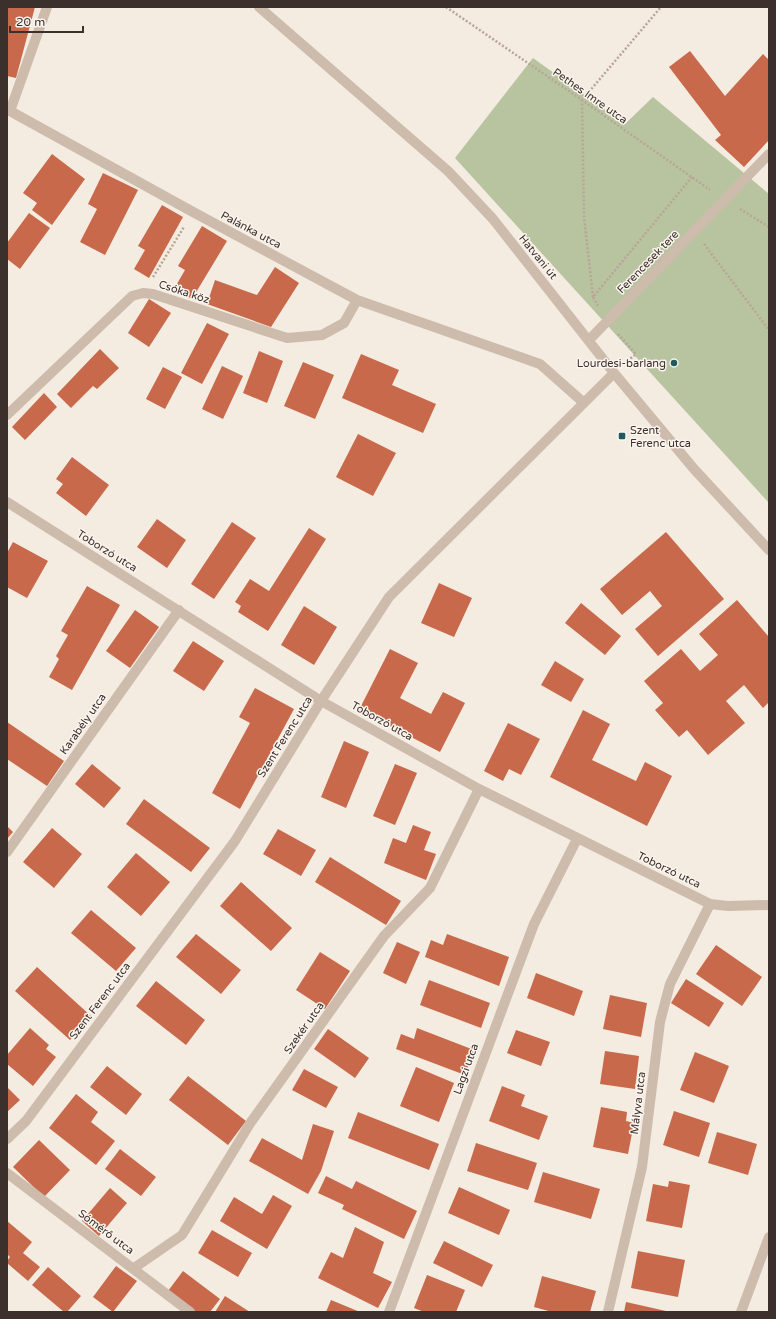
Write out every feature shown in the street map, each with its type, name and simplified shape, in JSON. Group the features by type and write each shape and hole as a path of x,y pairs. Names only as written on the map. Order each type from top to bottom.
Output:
{"street":[{"name":"Palánka utca","path":"47,7 10,111 192,212 357,300 540,364 584,403"},
{"name":"Hatvani út","path":"259,7 448,170 493,219 614,373 694,469 769,550"},
{"name":"Ferencesek tere","path":"589,340 769,154"},
{"name":"Csóka köz","path":"7,415 132,296 143,292 154,294 287,338 322,335 344,322 357,300"},
{"name":"Szent Ferenc utca","path":"7,1139 26,1121 235,841 322,701 389,598 614,373"},
{"name":"Toborzó utca","path":"7,502 322,701 479,789 710,904 728,906 769,905"},
{"name":"Karabély utca","path":"7,852 179,610"},
{"name":"Szekér utca","path":"134,1268 182,1235 251,1122 384,936 430,888 479,789"},
{"name":"Lagzi utca","path":"389,1312 534,924 577,838"},
{"name":"Mályva utca","path":"608,1312 642,1167 660,1022 670,984 710,904"},
{"name":"Sómérő utca","path":"7,1173 190,1312"},
{"path":"742,1312 769,1237"}],"path":[{"name":"Pethes Imre utca","path":"446,7 725,200"},
{"path":"593,298 584,217 582,100 661,7"},
{"path":"725,200 769,227"},
{"path":"143,292 192,212"},
{"path":"694,231 769,330"}],"green space":[{"path":"533,58 625,124 653,97 769,194 769,503 455,158"}],"building":[{"path":"7,7 35,7 16,78 7,76"},
{"path":"690,51 725,96 763,54 769,60 769,140 744,167 715,140 721,135 669,67"},
{"path":"52,154 85,179 52,225 32,210 37,203 23,193"},
{"path":"103,173 138,190 105,255 80,242 97,209 88,204"},
{"path":"162,205 183,217 149,278 134,269 145,250 138,246"},
{"path":"29,213 50,228 20,269 7,259 7,243"},
{"path":"202,226 227,241 192,299 174,289 185,270 178,266"},
{"path":"275,267 299,283 271,327 207,304 215,280 257,295"},
{"path":"149,299 171,313 149,347 128,333"},
{"path":"207,323 229,334 202,384 181,373"},
{"path":"100,349 119,368 97,389 93,386 71,408 57,394"},
{"path":"259,351 283,361 267,403 243,393"},
{"path":"361,354 399,370 392,385 436,404 423,433 342,398"},
{"path":"303,362 334,375 315,419 284,406"},
{"path":"222,366 243,376 223,419 202,409"},
{"path":"163,367 182,377 165,409 146,399"},
{"path":"44,393 57,407 25,440 12,427"},
{"path":"358,434 396,453 373,496 336,477"},
{"path":"72,457 109,485 86,516 56,493 63,484 56,479"},
{"path":"157,519 186,540 167,568 137,547"},
{"path":"232,522 256,538 214,599 191,584"},
{"path":"309,528 326,539 268,631 238,612 241,606 235,602 250,579 269,591"},
{"path":"666,532 724,599 658,656 635,629 662,606 650,591 622,615 600,589"},
{"path":"13,542 48,561 27,598 7,587 7,553"},
{"path":"439,583 472,598 454,637 421,623"},
{"path":"87,586 120,605 72,690 49,677 59,659 56,656 68,635 61,631"},
{"path":"737,600 769,637 769,702 763,708 744,685 726,701 745,723 708,755 687,730 679,737 655,710 663,703 644,681 681,649 700,671 718,655 699,634"},
{"path":"581,603 621,636 605,655 565,623"},
{"path":"304,606 337,627 314,665 281,645"},
{"path":"135,610 159,627 130,668 106,651"},
{"path":"193,641 224,661 204,691 173,671"},
{"path":"390,649 418,663 400,698 431,714 443,692 465,703 440,752 359,710"},
{"path":"555,661 584,679 571,702 541,685"},
{"path":"255,688 294,709 240,809 212,793 250,723 239,717"},
{"path":"583,710 610,724 592,760 636,781 645,762 672,776 647,826 550,777"},
{"path":"7,722 64,761 47,786 7,759"},
{"path":"508,723 540,739 521,775 509,769 503,781 484,771"},
{"path":"344,741 369,752 346,808 321,797"},
{"path":"92,764 121,788 104,808 75,784"},
{"path":"395,764 417,773 395,825 373,816"},
{"path":"144,799 210,848 191,872 126,824"},
{"path":"413,825 431,832 424,850 436,854 426,880 384,863 393,838 406,843"},
{"path":"7,826 13,832 7,839"},
{"path":"52,828 82,854 54,888 23,862"},
{"path":"278,829 316,850 301,876 263,854"},
{"path":"136,853 170,882 141,916 107,887"},
{"path":"330,857 401,901 386,925 315,882"},
{"path":"241,882 292,928 271,951 220,906"},
{"path":"91,910 136,948 116,971 71,933"},
{"path":"196,934 241,970 221,994 176,957"},
{"path":"447,934 509,957 499,986 425,957 431,940 443,945"},
{"path":"397,942 420,952 406,984 383,973"},
{"path":"716,945 762,977 742,1006 696,974"},
{"path":"320,952 350,971 325,1009 296,990"},
{"path":"37,967 91,1016 70,1040 15,991"},
{"path":"536,973 583,991 574,1016 527,998"},
{"path":"686,979 724,1003 709,1027 671,1003"},
{"path":"429,980 490,1003 481,1028 420,1005"},
{"path":"156,981 205,1020 186,1045 136,1006"},
{"path":"610,995 647,1003 641,1037 603,1029"},
{"path":"30,1028 49,1045 46,1049 56,1057 33,1086 7,1064 7,1055"},
{"path":"417,1028 474,1050 465,1075 396,1049 401,1034 414,1039"},
{"path":"328,1029 369,1058 355,1078 314,1049"},
{"path":"516,1030 550,1042 541,1066 507,1053"},
{"path":"605,1051 639,1056 635,1089 600,1084"},
{"path":"695,1052 729,1066 714,1103 680,1090"},
{"path":"107,1066 142,1094 126,1115 90,1087"},
{"path":"416,1067 454,1083 439,1122 400,1106"},
{"path":"304,1069 338,1087 326,1108 292,1090"},
{"path":"188,1076 246,1121 228,1145 169,1100"},
{"path":"502,1086 525,1095 521,1106 548,1116 539,1140 489,1121"},
{"path":"7,1087 20,1100 7,1112"},
{"path":"76,1094 98,1112 91,1122 115,1141 96,1165 49,1128"},
{"path":"601,1107 627,1112 626,1121 634,1123 628,1154 593,1147"},
{"path":"674,1111 710,1123 699,1157 663,1145"},
{"path":"358,1112 439,1144 429,1170 348,1138"},
{"path":"313,1124 334,1131 321,1171 308,1194 249,1161 262,1138 302,1160"},
{"path":"717,1132 757,1144 748,1175 708,1163"},
{"path":"39,1140 70,1170 44,1197 13,1167"},
{"path":"476,1143 537,1163 528,1190 467,1171"},
{"path":"120,1149 156,1177 141,1196 105,1169"},
{"path":"543,1172 600,1189 591,1219 534,1202"},
{"path":"326,1176 352,1189 356,1181 417,1211 404,1239 342,1209 344,1205 318,1193"},
{"path":"669,1181 690,1185 682,1228 646,1221 653,1184 668,1187"},
{"path":"459,1187 510,1210 499,1235 448,1213"},
{"path":"110,1188 127,1203 99,1236 82,1221"},
{"path":"273,1195 292,1206 267,1249 220,1221 234,1197 262,1214"},
{"path":"7,1221 32,1242 23,1253 40,1267 28,1281 7,1263 10,1257 7,1254"},
{"path":"355,1227 384,1242 373,1273 392,1282 378,1308 318,1278 331,1252 343,1258"},
{"path":"212,1230 252,1253 238,1277 198,1253"},
{"path":"444,1241 493,1265 482,1287 433,1263"},
{"path":"638,1251 685,1260 678,1297 631,1288"},
{"path":"116,1266 137,1281 113,1312 93,1297"},
{"path":"48,1267 81,1296 67,1312 64,1312 32,1285"},
{"path":"183,1271 220,1299 210,1312 196,1312 168,1291"},
{"path":"427,1275 465,1290 456,1312 424,1312 414,1308"},
{"path":"542,1276 596,1291 590,1312 552,1312 534,1307"},
{"path":"225,1296 250,1312 215,1312"},
{"path":"331,1300 360,1312 326,1312"},
{"path":"626,1302 666,1311 666,1312 624,1312"}],"place":[{"name":"Lourdesi-barlang","path":"674,363"},
{"name":"Szent Ferenc utca","path":"622,436"}]}
